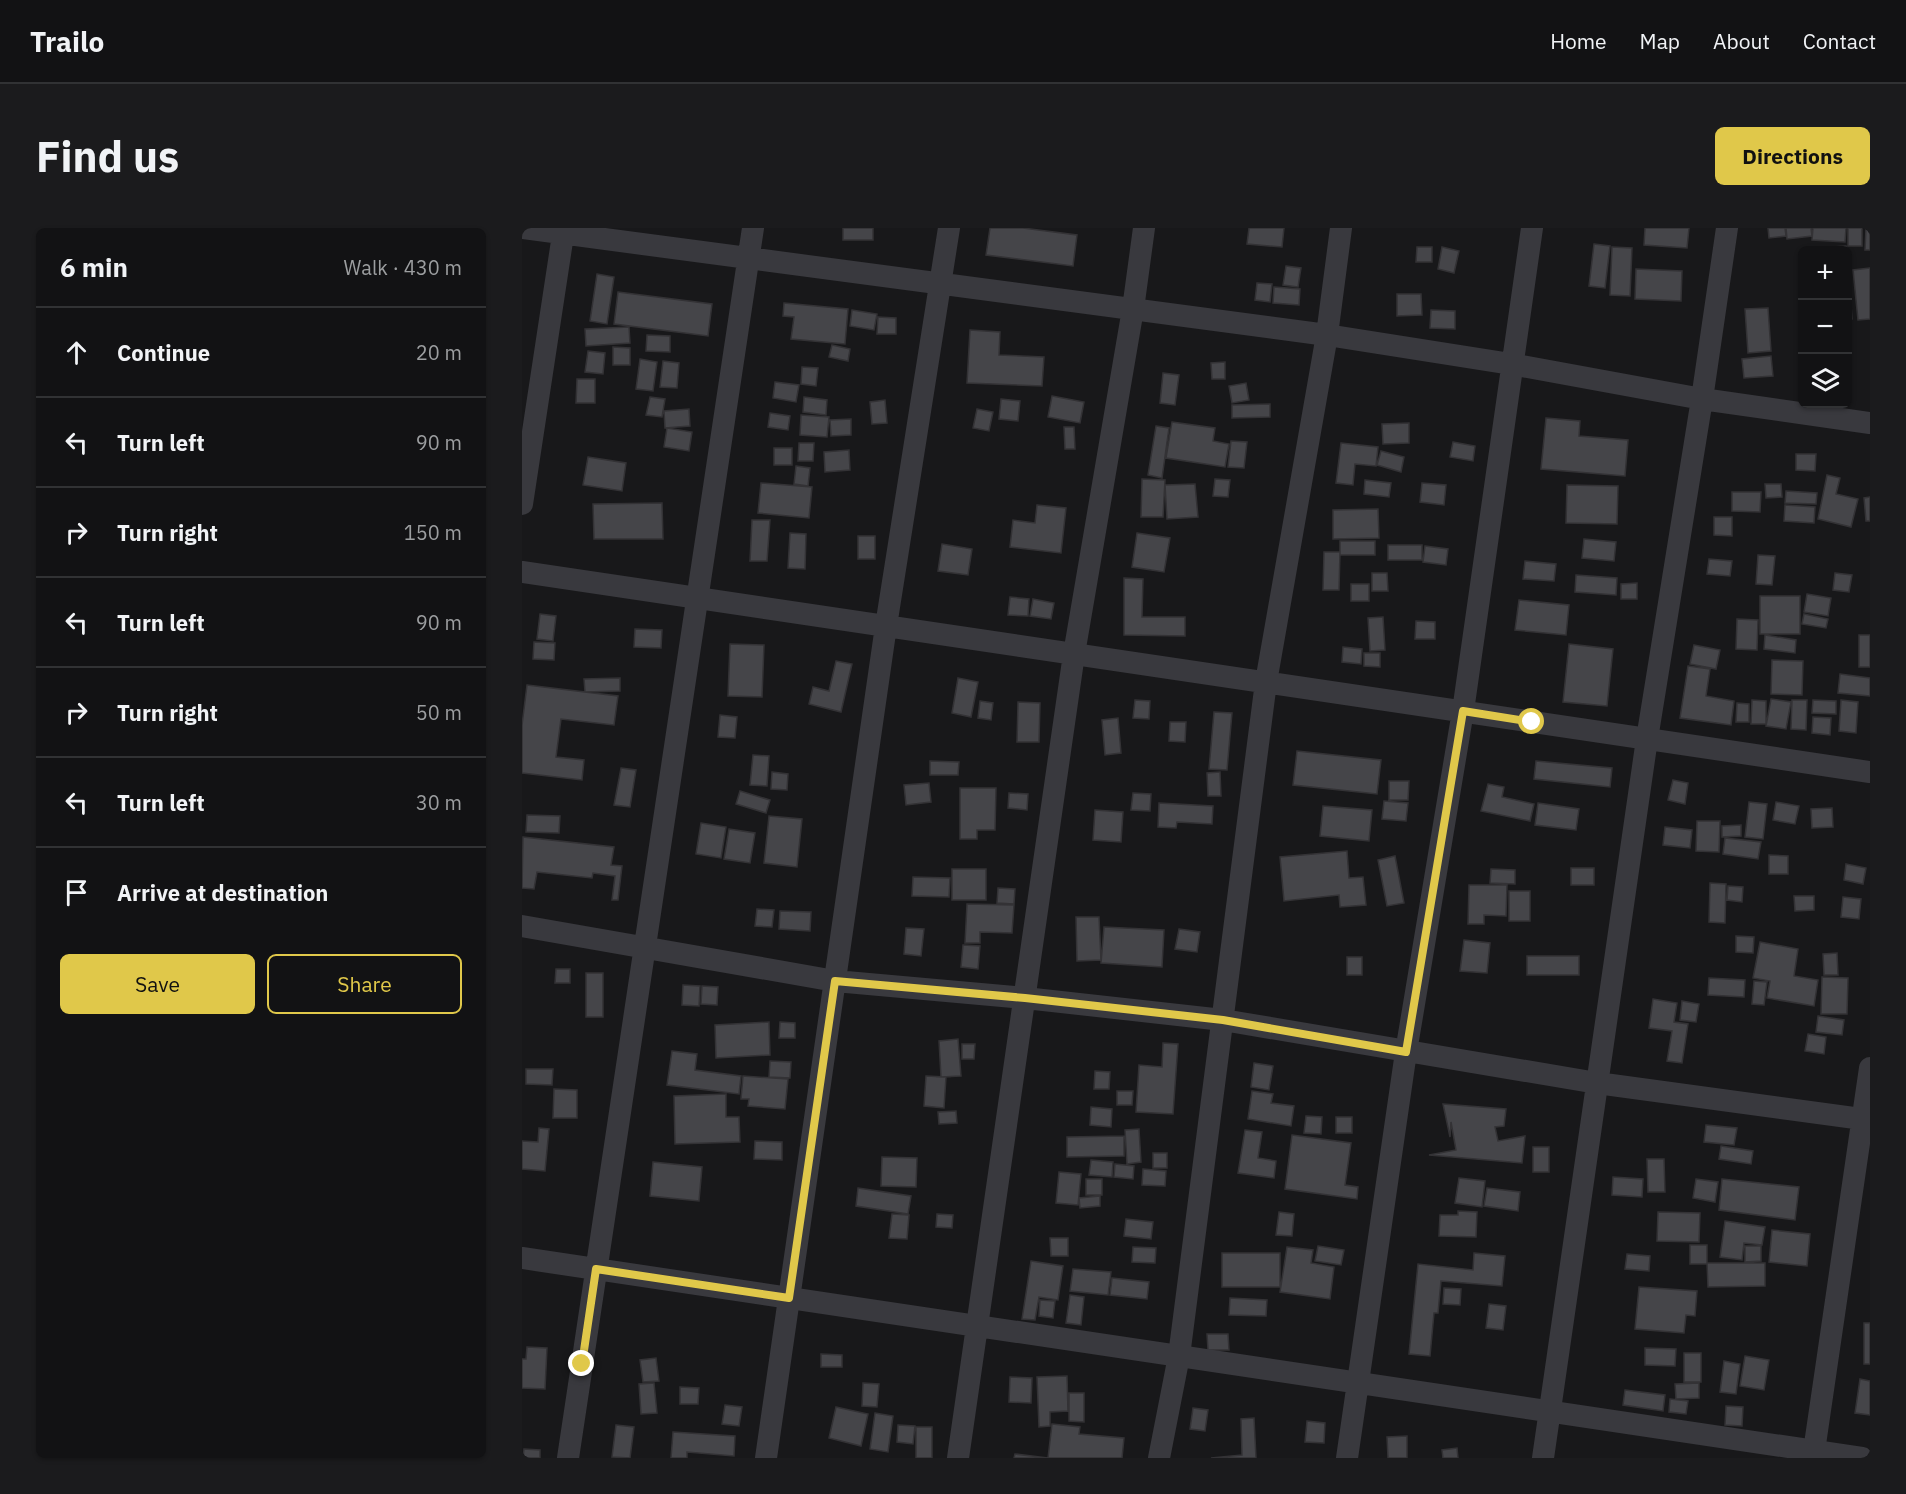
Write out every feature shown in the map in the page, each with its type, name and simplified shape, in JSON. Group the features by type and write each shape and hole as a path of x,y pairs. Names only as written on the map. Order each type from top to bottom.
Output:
{"street":[{"path":"522,228 563,231 941,285 1327,335 1512,364 1702,399 1870,423"},
{"path":"568,1458 753,228"},
{"path":"765,1458 886,626 950,228"},
{"path":"958,1458 1074,654 1133,309 1144,228"},
{"path":"1159,1458 1179,1356 1266,682 1327,335 1341,228"},
{"path":"1347,1458 1406,1052 1463,711 1532,228"},
{"path":"1543,1458 1647,739 1727,228"},
{"path":"522,504 563,231"},
{"path":"522,572 1870,772"},
{"path":"522,926 835,981 1025,998 1223,1020 1597,1083 1866,1119"},
{"path":"1814,1454 1866,1119 1870,1068"},
{"path":"522,1258 1359,1383 1814,1454 1862,1458"}],"building":[{"path":"843,228 873,228 873,240 843,240"},
{"path":"990,228 1023,228 1077,235 1073,266 986,255"},
{"path":"1249,228 1284,228 1282,247 1247,244"},
{"path":"1645,228 1689,228 1687,248 1644,245"},
{"path":"1768,228 1785,228 1786,236 1769,238"},
{"path":"1786,228 1811,228 1812,236 1787,239"},
{"path":"1813,228 1846,228 1845,242 1812,240"},
{"path":"1848,228 1862,228 1862,246 1848,246"},
{"path":"1866,228 1870,228 1870,250 1865,250"},
{"path":"1594,244 1610,246 1605,288 1589,286"},
{"path":"1417,247 1432,247 1432,262 1416,262"},
{"path":"1442,247 1459,251 1454,273 1438,269"},
{"path":"1612,247 1632,248 1630,296 1610,295"},
{"path":"1286,266 1301,268 1298,287 1283,285"},
{"path":"1870,268 1870,319 1858,320 1853,270"},
{"path":"1636,269 1682,271 1681,301 1635,299"},
{"path":"597,274 614,277 607,324 590,321"},
{"path":"1257,283 1272,284 1270,302 1255,300"},
{"path":"1274,287 1300,289 1299,305 1273,303"},
{"path":"618,292 712,304 708,336 614,324"},
{"path":"1397,294 1421,294 1422,315 1397,316"},
{"path":"784,303 848,309 845,344 791,339 794,317 783,316"},
{"path":"1768,308 1771,351 1748,353 1745,309"},
{"path":"852,310 877,314 874,330 850,326"},
{"path":"1431,310 1455,311 1455,329 1430,328"},
{"path":"878,317 896,318 896,334 877,334"},
{"path":"629,327 630,343 586,346 585,329"},
{"path":"970,330 1000,332 999,355 1044,357 1042,386 967,383"},
{"path":"647,335 670,336 670,352 646,351"},
{"path":"832,345 850,349 848,361 829,357"},
{"path":"613,347 630,348 630,365 613,365"},
{"path":"588,351 605,353 603,374 585,372"},
{"path":"1771,356 1773,376 1744,378 1742,359"},
{"path":"640,359 657,362 653,391 636,389"},
{"path":"663,361 679,363 677,388 660,387"},
{"path":"1225,362 1225,379 1212,379 1211,363"},
{"path":"802,367 818,368 816,386 801,384"},
{"path":"1163,373 1179,375 1175,405 1160,403"},
{"path":"577,379 595,379 595,403 576,403"},
{"path":"775,382 799,385 796,402 773,398"},
{"path":"1246,383 1249,400 1232,403 1229,386"},
{"path":"1052,396 1084,402 1080,423 1048,417"},
{"path":"650,397 665,399 662,417 646,415"},
{"path":"804,397 827,400 826,415 803,412"},
{"path":"1001,399 1020,401 1018,421 999,419"},
{"path":"885,400 887,423 872,424 870,402"},
{"path":"1270,404 1270,417 1232,418 1232,405"},
{"path":"689,409 690,426 665,428 664,411"},
{"path":"977,409 993,412 989,431 973,428"},
{"path":"770,413 790,416 788,430 768,427"},
{"path":"801,415 829,417 827,437 800,435"},
{"path":"1546,418 1580,421 1579,436 1628,440 1625,476 1541,469"},
{"path":"851,419 851,435 831,436 830,420"},
{"path":"1172,422 1215,428 1213,441 1229,444 1225,467 1166,458"},
{"path":"1409,423 1409,443 1383,444 1382,424"},
{"path":"1156,426 1169,428 1162,478 1148,475"},
{"path":"1064,427 1074,427 1075,449 1065,449"},
{"path":"667,428 692,432 689,451 664,447"},
{"path":"1231,441 1247,442 1244,468 1228,467"},
{"path":"1453,442 1475,446 1473,461 1450,457"},
{"path":"799,443 814,443 813,461 798,461"},
{"path":"1341,443 1378,447 1376,466 1355,464 1353,485 1336,483"},
{"path":"774,448 792,448 792,465 774,465"},
{"path":"849,450 850,470 825,472 824,452"},
{"path":"1381,451 1404,457 1401,472 1377,465"},
{"path":"1796,454 1816,454 1815,471 1796,470"},
{"path":"588,457 626,463 622,491 583,485"},
{"path":"796,466 810,468 808,486 794,484"},
{"path":"1827,475 1840,478 1836,494 1858,499 1851,527 1818,519"},
{"path":"1142,479 1165,480 1163,517 1141,517"},
{"path":"1215,479 1230,480 1228,497 1213,496"},
{"path":"1365,480 1391,483 1389,497 1364,494"},
{"path":"761,483 812,487 809,518 758,513"},
{"path":"1422,483 1446,485 1444,505 1420,502"},
{"path":"1195,484 1198,517 1167,519 1165,485"},
{"path":"1765,484 1781,484 1782,497 1766,498"},
{"path":"1567,485 1618,486 1617,524 1566,523"},
{"path":"1786,491 1817,493 1816,504 1785,503"},
{"path":"1732,492 1761,492 1760,512 1732,511"},
{"path":"1870,497 1870,521 1866,521 1864,498"},
{"path":"662,503 663,539 594,539 593,504"},
{"path":"1037,505 1066,508 1061,553 1010,547 1013,520 1035,523"},
{"path":"1785,505 1815,507 1814,523 1784,521"},
{"path":"1378,509 1379,538 1333,539 1333,510"},
{"path":"1714,517 1732,517 1732,536 1714,535"},
{"path":"752,520 770,520 767,561 750,561"},
{"path":"790,533 806,534 805,569 788,568"},
{"path":"1137,533 1170,538 1164,572 1132,567"},
{"path":"858,536 875,536 875,559 858,559"},
{"path":"1584,539 1616,542 1614,561 1582,558"},
{"path":"1340,541 1375,541 1375,555 1340,555"},
{"path":"942,544 972,549 968,575 938,571"},
{"path":"1388,545 1422,545 1422,560 1388,560"},
{"path":"1425,546 1448,549 1446,565 1423,562"},
{"path":"1324,552 1340,552 1339,590 1323,590"},
{"path":"1758,555 1775,556 1772,585 1756,584"},
{"path":"1709,559 1732,561 1730,576 1707,574"},
{"path":"1525,561 1556,564 1554,581 1523,579"},
{"path":"1372,573 1387,573 1388,591 1372,591"},
{"path":"1835,573 1852,575 1849,592 1833,590"},
{"path":"1576,575 1617,578 1616,595 1575,592"},
{"path":"1124,578 1143,579 1142,617 1185,617 1185,636 1124,635"},
{"path":"1637,583 1637,599 1621,599 1621,584"},
{"path":"1351,584 1369,584 1369,601 1351,601"},
{"path":"1807,594 1831,598 1828,616 1804,612"},
{"path":"1760,596 1800,596 1800,634 1760,634"},
{"path":"1010,597 1029,599 1028,616 1008,615"},
{"path":"1033,599 1054,603 1051,619 1030,616"},
{"path":"1519,600 1569,605 1566,635 1515,630"},
{"path":"540,614 556,616 553,641 537,639"},
{"path":"1804,614 1828,619 1826,628 1802,624"},
{"path":"1383,617 1385,650 1370,651 1368,618"},
{"path":"1737,619 1758,620 1757,650 1736,649"},
{"path":"1416,621 1435,622 1435,639 1415,639"},
{"path":"635,629 662,630 661,648 634,647"},
{"path":"1765,635 1796,640 1795,653 1764,649"},
{"path":"1859,635 1870,635 1870,667 1859,667"},
{"path":"534,642 555,643 554,660 533,659"},
{"path":"730,644 764,645 762,697 728,696"},
{"path":"1569,644 1613,649 1607,706 1563,702"},
{"path":"1694,645 1720,650 1716,669 1690,664"},
{"path":"1343,647 1362,649 1361,664 1342,662"},
{"path":"1364,653 1380,653 1380,667 1364,666"},
{"path":"1772,660 1803,661 1802,695 1771,694"},
{"path":"836,661 852,664 841,712 809,704 813,687 829,691"},
{"path":"1688,666 1710,669 1706,696 1734,701 1731,725 1680,718"},
{"path":"1840,674 1870,678 1870,696 1838,693"},
{"path":"620,678 620,691 585,692 584,679"},
{"path":"958,678 978,682 971,717 952,713"},
{"path":"527,685 618,696 614,725 561,719 556,757 584,760 582,780 522,773 522,725"},
{"path":"1771,699 1791,702 1786,729 1766,726"},
{"path":"1135,700 1150,701 1149,719 1133,718"},
{"path":"1752,700 1766,701 1766,724 1751,724"},
{"path":"1792,700 1807,700 1806,730 1791,729"},
{"path":"1813,700 1836,701 1836,714 1812,713"},
{"path":"1841,700 1858,702 1856,733 1839,731"},
{"path":"980,701 993,703 991,720 978,718"},
{"path":"1018,702 1040,703 1039,742 1017,742"},
{"path":"1737,703 1749,704 1749,722 1736,722"},
{"path":"1214,712 1232,713 1227,770 1209,769"},
{"path":"720,715 737,717 735,738 718,737"},
{"path":"1813,717 1831,718 1830,735 1812,733"},
{"path":"1118,718 1121,753 1105,755 1102,720"},
{"path":"1170,722 1186,722 1185,742 1169,741"},
{"path":"1297,751 1381,760 1377,794 1293,785"},
{"path":"753,755 769,756 767,786 750,785"},
{"path":"930,761 959,762 958,775 930,775"},
{"path":"1536,761 1612,768 1610,787 1534,779"},
{"path":"621,768 636,770 630,807 614,805"},
{"path":"772,772 788,774 787,790 771,789"},
{"path":"1220,772 1221,796 1208,796 1207,773"},
{"path":"1673,780 1688,783 1685,804 1668,800"},
{"path":"1389,781 1409,781 1408,800 1389,800"},
{"path":"929,783 931,802 906,805 904,785"},
{"path":"1488,784 1504,787 1502,797 1534,804 1530,821 1481,811"},
{"path":"960,788 996,788 995,830 977,830 977,839 960,839"},
{"path":"740,791 770,800 766,813 736,804"},
{"path":"1009,793 1028,794 1027,810 1008,808"},
{"path":"1133,793 1151,794 1150,811 1131,810"},
{"path":"1384,801 1408,803 1406,821 1382,819"},
{"path":"1749,802 1767,804 1763,839 1745,837"},
{"path":"1776,802 1799,806 1795,824 1773,820"},
{"path":"1159,803 1213,806 1212,824 1177,822 1176,828 1158,827"},
{"path":"1538,803 1579,809 1576,830 1535,825"},
{"path":"1323,806 1372,810 1369,841 1320,836"},
{"path":"1832,808 1833,827 1812,828 1811,809"},
{"path":"1095,810 1123,812 1121,842 1093,840"},
{"path":"527,815 560,816 559,833 526,832"},
{"path":"769,816 802,819 797,867 764,863"},
{"path":"1697,821 1720,821 1719,852 1696,851"},
{"path":"701,823 726,827 721,858 696,854"},
{"path":"1741,825 1741,836 1722,837 1722,826"},
{"path":"1665,827 1692,830 1690,848 1663,845"},
{"path":"729,829 755,833 750,863 724,859"},
{"path":"523,837 614,847 611,865 622,866 618,900 612,900 615,876 593,873 592,878 537,872 534,889 522,888"},
{"path":"1725,838 1761,842 1758,859 1723,854"},
{"path":"1347,851 1349,878 1363,877 1366,905 1340,907 1339,895 1284,901 1280,857"},
{"path":"1769,855 1788,856 1788,874 1769,874"},
{"path":"1395,856 1404,903 1387,906 1378,860"},
{"path":"1846,864 1866,868 1863,884 1844,880"},
{"path":"1571,868 1594,868 1594,885 1571,885"},
{"path":"952,869 986,869 986,900 952,900"},
{"path":"1491,869 1515,870 1515,884 1490,883"},
{"path":"913,877 950,878 949,897 912,896"},
{"path":"1710,883 1726,884 1725,923 1709,922"},
{"path":"1469,885 1507,885 1506,916 1484,915 1484,924 1468,924"},
{"path":"1728,886 1743,887 1742,902 1727,900"},
{"path":"998,888 1015,889 1014,904 997,903"},
{"path":"1509,891 1530,891 1530,921 1509,921"},
{"path":"1794,896 1814,896 1814,910 1795,911"},
{"path":"1843,897 1861,899 1859,919 1841,917"},
{"path":"967,904 1014,905 1012,933 980,932 980,943 965,943"},
{"path":"757,909 774,910 772,927 755,926"},
{"path":"780,911 811,912 810,931 779,929"},
{"path":"1076,917 1099,917 1101,960 1077,961"},
{"path":"1104,927 1164,930 1162,967 1101,963"},
{"path":"906,928 924,929 921,956 904,954"},
{"path":"1179,929 1200,932 1197,952 1175,949"},
{"path":"1736,936 1754,937 1753,953 1736,952"},
{"path":"1464,940 1490,943 1487,973 1460,971"},
{"path":"1760,942 1798,949 1794,976 1818,980 1814,1006 1767,998 1770,981 1753,978"},
{"path":"963,945 980,946 978,969 961,967"},
{"path":"1837,953 1838,975 1824,975 1823,954"},
{"path":"1527,956 1579,956 1579,975 1527,975"},
{"path":"1347,957 1362,957 1362,975 1347,975"},
{"path":"556,969 570,969 570,983 555,983"},
{"path":"586,973 603,973 603,1017 586,1017"},
{"path":"1822,977 1848,978 1847,1014 1821,1014"},
{"path":"1709,978 1745,980 1744,997 1708,995"},
{"path":"1754,981 1767,982 1764,1005 1752,1004"},
{"path":"683,985 700,986 699,1006 682,1005"},
{"path":"702,986 718,987 717,1005 701,1004"},
{"path":"1653,999 1677,1003 1674,1022 1688,1024 1682,1063 1667,1061 1672,1031 1649,1028"},
{"path":"1682,1001 1699,1004 1696,1022 1680,1020"},
{"path":"1818,1016 1844,1020 1842,1035 1816,1032"},
{"path":"769,1022 770,1055 716,1058 715,1025"},
{"path":"780,1022 795,1023 795,1038 779,1038"},
{"path":"1808,1034 1826,1037 1824,1054 1805,1051"},
{"path":"958,1039 961,1076 941,1077 939,1041"},
{"path":"1163,1043 1178,1044 1173,1114 1136,1112 1139,1065 1162,1067"},
{"path":"962,1044 975,1044 974,1059 962,1059"},
{"path":"672,1051 697,1054 695,1070 741,1076 739,1094 667,1085"},
{"path":"770,1061 791,1062 790,1078 769,1077"},
{"path":"1254,1063 1273,1066 1269,1090 1251,1087"},
{"path":"526,1069 553,1069 552,1085 526,1084"},
{"path":"1095,1071 1110,1072 1109,1089 1094,1089"},
{"path":"743,1076 788,1079 785,1109 748,1106 749,1099 741,1099"},
{"path":"926,1076 946,1077 944,1108 924,1106"},
{"path":"554,1089 577,1090 577,1118 553,1118"},
{"path":"1117,1091 1133,1091 1132,1105 1117,1105"},
{"path":"1252,1091 1273,1094 1271,1103 1294,1106 1291,1126 1248,1119"},
{"path":"726,1094 726,1117 739,1117 740,1142 675,1144 674,1096"},
{"path":"1443,1104 1506,1109 1504,1126 1495,1127 1498,1141 1525,1136 1522,1163 1429,1155 1456,1150 1451,1122 1450,1137"},
{"path":"1091,1107 1112,1109 1111,1127 1090,1125"},
{"path":"956,1111 957,1123 939,1124 938,1112"},
{"path":"1306,1116 1322,1117 1321,1134 1304,1133"},
{"path":"1336,1117 1352,1117 1352,1133 1336,1133"},
{"path":"1706,1125 1737,1128 1734,1145 1704,1142"},
{"path":"539,1128 549,1129 545,1171 522,1169 522,1141 538,1142"},
{"path":"1139,1129 1141,1162 1127,1164 1125,1130"},
{"path":"1245,1130 1262,1132 1258,1158 1276,1161 1274,1178 1238,1173"},
{"path":"1292,1135 1351,1143 1345,1185 1358,1187 1357,1199 1285,1189"},
{"path":"1124,1136 1124,1156 1067,1157 1067,1137"},
{"path":"755,1141 782,1142 782,1160 754,1159"},
{"path":"1721,1146 1753,1151 1751,1164 1719,1159"},
{"path":"1533,1147 1549,1147 1549,1172 1533,1172"},
{"path":"1153,1153 1167,1153 1167,1168 1153,1168"},
{"path":"882,1157 917,1158 916,1187 881,1186"},
{"path":"1647,1159 1664,1159 1665,1192 1648,1192"},
{"path":"1091,1160 1113,1162 1112,1177 1089,1175"},
{"path":"653,1162 702,1167 699,1201 650,1196"},
{"path":"1115,1164 1134,1166 1133,1179 1114,1177"},
{"path":"1143,1169 1166,1171 1165,1186 1142,1185"},
{"path":"1059,1172 1081,1174 1078,1205 1056,1203"},
{"path":"1613,1177 1643,1179 1642,1197 1612,1195"},
{"path":"1459,1178 1485,1181 1482,1207 1455,1203"},
{"path":"1086,1179 1102,1179 1102,1195 1086,1195"},
{"path":"1696,1179 1718,1182 1715,1202 1693,1198"},
{"path":"1722,1179 1799,1187 1795,1220 1719,1210"},
{"path":"858,1188 911,1196 908,1214 856,1206"},
{"path":"1487,1188 1520,1192 1518,1211 1484,1206"},
{"path":"1100,1196 1100,1206 1080,1208 1079,1198"},
{"path":"1458,1211 1477,1212 1476,1237 1439,1236 1440,1215 1458,1215"},
{"path":"1279,1212 1294,1214 1292,1236 1276,1235"},
{"path":"1658,1212 1700,1213 1699,1242 1657,1241"},
{"path":"892,1214 909,1215 907,1239 889,1238"},
{"path":"937,1214 953,1215 952,1228 936,1227"},
{"path":"1126,1219 1153,1222 1151,1239 1124,1236"},
{"path":"1725,1221 1765,1227 1762,1245 1744,1243 1742,1260 1720,1257"},
{"path":"1772,1230 1810,1234 1807,1266 1769,1262"},
{"path":"1050,1238 1068,1238 1068,1256 1051,1256"},
{"path":"1690,1245 1707,1245 1707,1264 1690,1264"},
{"path":"1318,1246 1344,1250 1341,1265 1315,1261"},
{"path":"1745,1246 1761,1246 1761,1261 1745,1262"},
{"path":"1133,1247 1156,1248 1155,1263 1132,1262"},
{"path":"1287,1247 1313,1250 1311,1263 1334,1267 1330,1299 1280,1292"},
{"path":"1222,1253 1280,1253 1280,1287 1222,1287"},
{"path":"1474,1253 1505,1256 1502,1286 1441,1281 1438,1313 1434,1313 1430,1356 1409,1354 1418,1264 1473,1270"},
{"path":"1627,1254 1650,1256 1649,1271 1625,1269"},
{"path":"1031,1261 1063,1266 1058,1300 1039,1297 1035,1320 1022,1319"},
{"path":"1707,1263 1765,1263 1765,1286 1708,1287"},
{"path":"1073,1269 1111,1272 1108,1295 1070,1291"},
{"path":"1112,1278 1149,1282 1147,1299 1110,1295"},
{"path":"1639,1287 1697,1291 1695,1316 1686,1315 1684,1333 1635,1329"},
{"path":"1444,1288 1461,1289 1460,1305 1443,1304"},
{"path":"1070,1295 1084,1297 1081,1325 1066,1323"},
{"path":"1230,1298 1267,1300 1266,1316 1229,1315"},
{"path":"1040,1300 1055,1301 1053,1318 1039,1316"},
{"path":"1489,1304 1506,1306 1503,1330 1486,1328"},
{"path":"1864,1323 1870,1323 1870,1364 1864,1364"},
{"path":"1207,1334 1228,1334 1229,1350 1208,1350"},
{"path":"527,1347 547,1348 545,1389 522,1388 522,1359 526,1359"},
{"path":"1645,1348 1676,1349 1675,1366 1645,1365"},
{"path":"1684,1353 1701,1353 1701,1382 1684,1382"},
{"path":"821,1354 842,1355 842,1367 821,1367"},
{"path":"1745,1356 1769,1360 1764,1390 1740,1386"},
{"path":"656,1358 659,1381 643,1382 640,1360"},
{"path":"1724,1361 1740,1364 1736,1394 1720,1392"},
{"path":"1067,1376 1068,1411 1050,1412 1050,1426 1039,1427 1037,1377"},
{"path":"1010,1377 1032,1378 1031,1403 1009,1402"},
{"path":"1860,1379 1870,1381 1870,1415 1855,1413"},
{"path":"654,1383 657,1413 641,1414 639,1384"},
{"path":"863,1383 879,1384 877,1407 862,1406"},
{"path":"1699,1383 1699,1398 1676,1399 1675,1384"},
{"path":"680,1387 699,1388 698,1404 680,1404"},
{"path":"1625,1390 1665,1395 1663,1411 1623,1405"},
{"path":"1069,1393 1084,1393 1084,1422 1069,1421"},
{"path":"1670,1399 1688,1401 1686,1414 1669,1412"},
{"path":"725,1405 742,1407 739,1426 722,1424"},
{"path":"1726,1406 1743,1407 1742,1426 1725,1425"},
{"path":"836,1407 868,1414 861,1446 829,1438"},
{"path":"1193,1408 1208,1410 1205,1431 1190,1429"},
{"path":"875,1413 893,1416 888,1452 870,1449"},
{"path":"1254,1418 1256,1458 1211,1458 1242,1455 1241,1419"},
{"path":"1307,1421 1325,1423 1324,1443 1305,1442"},
{"path":"1052,1424 1080,1427 1079,1434 1124,1438 1122,1458 1048,1458"},
{"path":"616,1425 634,1427 630,1458 612,1457"},
{"path":"898,1425 915,1426 913,1444 897,1442"},
{"path":"916,1427 932,1427 932,1458 916,1458"},
{"path":"673,1432 735,1436 734,1456 687,1452 687,1458 671,1458"},
{"path":"1407,1436 1407,1458 1388,1458 1387,1437"},
{"path":"1457,1448 1458,1458 1443,1458 1442,1450"},
{"path":"524,1449 540,1450 540,1458 523,1458"},
{"path":"1015,1454 1048,1458 1014,1458"}],"route":[{"path":"582,1364 596,1269 789,1298 835,981 1025,998 1223,1020 1406,1052 1463,711 1532,722"}]}
